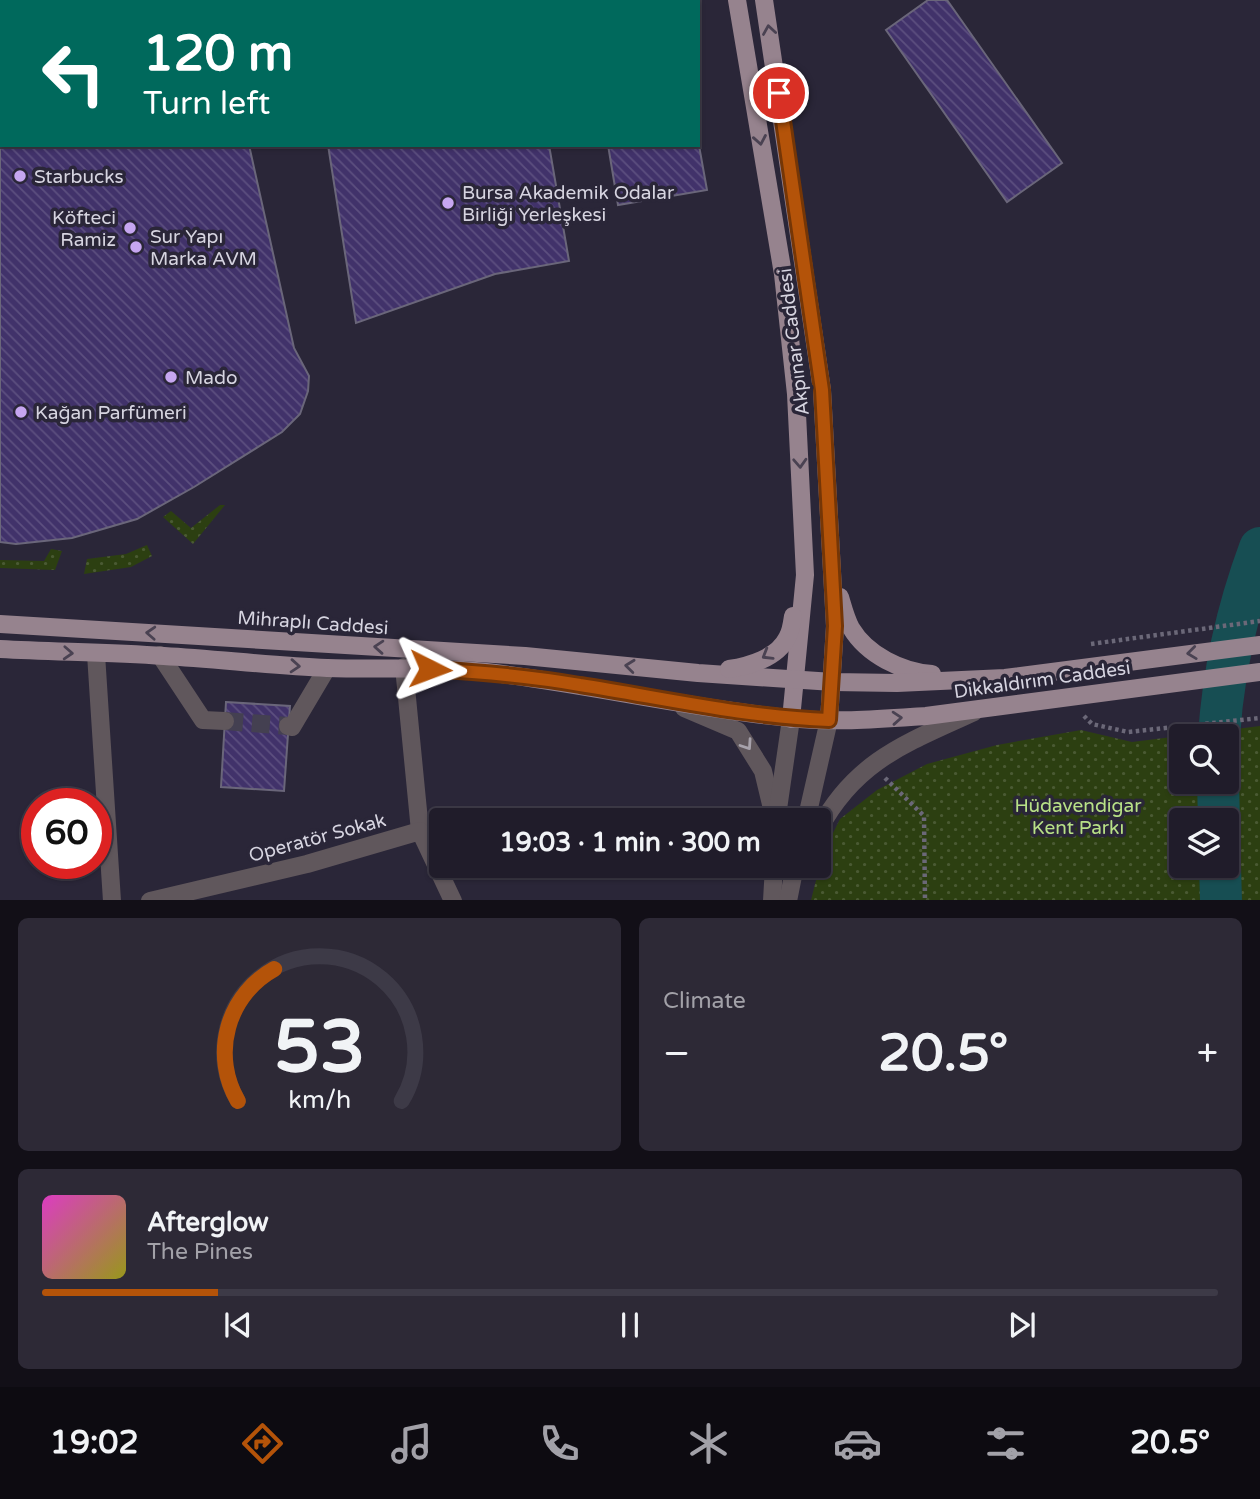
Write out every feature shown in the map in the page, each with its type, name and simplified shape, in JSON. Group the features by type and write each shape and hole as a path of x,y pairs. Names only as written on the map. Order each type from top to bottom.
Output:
{"main road":[{"name":"Akpınar Caddesi","path":"737,0 783,274 796,394 804,575 791,719"},
{"name":"Akpınar Caddesi","path":"764,0 822,390 835,626 829,720"},
{"path":"833,574 852,630 876,654 911,672 1005,678"},
{"path":"698,673 745,667 772,654 787,638 804,575"},
{"name":"Mihraplı Caddesi","path":"0,624 525,656 698,673 833,682"},
{"name":"Dikkaldırım Caddesi","path":"833,682 897,683 1005,678 1260,645"},
{"name":"Mihraplı Caddesi","path":"0,649 160,656 327,668 404,667 482,672 579,684 668,701 791,719 829,720"},
{"name":"Dikkaldırım Caddesi","path":"829,720 885,719 981,709 1260,673"}],"street":[{"path":"96,654 112,900"},
{"path":"160,656 203,720 225,722"},
{"path":"404,667 420,831 453,900"},
{"path":"288,726 292,727 327,668"},
{"path":"668,701 738,731 763,771 773,808"},
{"path":"831,811 846,789 872,764 906,743 981,709"},
{"path":"778,808 791,719"},
{"path":"809,808 829,720"},
{"name":"Operatör Sokak","path":"154,900 307,864 420,831"},
{"path":"772,900 773,878"}],"path":[{"path":"1150,636 1260,621"},
{"path":"1066,697 1092,724 1133,732 1260,718"},
{"path":"872,764 924,816 925,900"}],"green space":[{"path":"220,505 225,505 193,544 163,517 171,511 191,528"},
{"path":"147,545 152,556 131,567 84,574 87,559 126,554"},
{"path":"51,549 62,551 55,570 0,568 0,560 44,561"},
{"name":"Hüdavendigar Kent Parkı","path":"1260,726 1260,900 811,900 817,878 831,878 831,837 840,819 877,790 927,764 997,745 1081,730 1132,742 1169,737 1169,794 1239,794 1239,729"}],"building":[{"path":"928,0 947,0 1062,163 1007,202 886,30"},
{"name":"Sur Yapı Marka AVM","path":"0,147 249,147 294,348 309,376 308,391 300,414 282,432 137,519 72,538 16,544 0,542"},
{"name":"Bursa Akademik Odalar Birliği Yerleşkesi","path":"328,147 549,147 569,261 495,274 356,323"},
{"path":"608,147 699,147 707,190 618,205"},
{"path":"226,702 290,706 284,791 221,787"}],"waterway":[{"path":"1220,724 1232,641 1260,548"},
{"path":"1218,794 1219,808"},
{"path":"1220,878 1221,900"}],"tunnel":[{"path":"225,721 288,726"}],"place":[{"name":"Starbucks","path":"20,176"},
{"name":"Bursa Akademik Odalar Birliği Yerleşkesi","path":"448,203"},
{"name":"Köfteci Ramiz","path":"130,228"},
{"name":"Sur Yapı Marka AVM","path":"136,247"},
{"name":"Mado","path":"171,377"},
{"name":"Kağan Parfümeri","path":"21,412"}],"route":[{"path":"430,669 482,672 579,684 734,711 791,719 829,720 835,626 822,390 779,93"}]}
